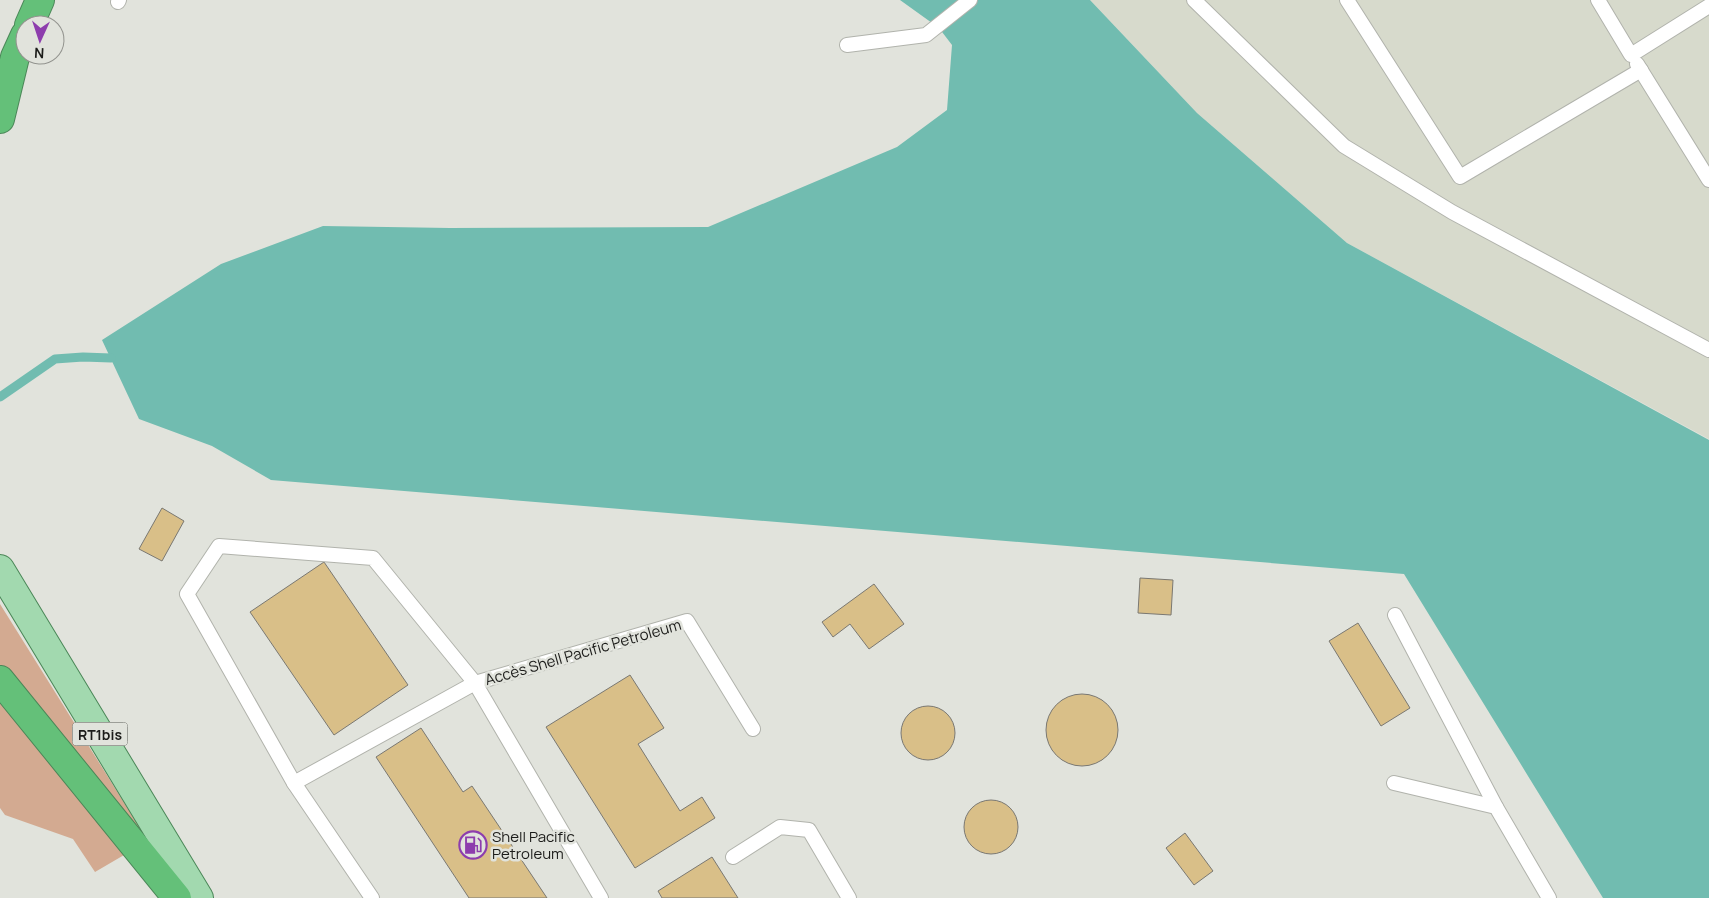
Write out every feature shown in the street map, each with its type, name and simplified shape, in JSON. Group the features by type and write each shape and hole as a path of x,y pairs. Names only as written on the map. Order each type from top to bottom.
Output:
{"highway":[{"path":"33,15 40,0"},
{"path":"0,119 15,57"},
{"path":"0,680 177,898"}],"main road":[{"name":"RT1bis","path":"0,569 199,898"}],"lane":[{"path":"846,46 926,35 970,0"},
{"path":"1194,0 1344,146 1452,212 1709,350"},
{"path":"1348,0 1460,177 1642,70"},
{"path":"1598,0 1709,180"},
{"path":"1631,55 1709,6"},
{"name":"Accès Shell Pacific Petroleum","path":"372,898 294,783 187,594 219,546 373,558 475,683 598,896"},
{"path":"1395,616 1496,807 1549,898"},
{"name":"Accès Shell Pacific Petroleum","path":"294,783 475,683 687,621 753,729"},
{"path":"1394,783 1496,807"},
{"path":"733,857 780,827 809,830 849,898"}],"shaded area":[{"path":"1090,0 1709,0 1709,439 1347,243 1197,113"},
{"path":"0,604 148,841 95,872 73,839 5,815 0,808"}],"water":[{"path":"900,0 1090,0 1197,113 1347,243 1709,440 1709,898 1603,898 1404,574 271,480 212,446 139,419 102,340 221,264 323,226 450,228 708,227 897,147 947,110 952,45 939,28"}],"building":[{"path":"162,508 184,521 162,561 139,549"},
{"path":"324,562 408,685 334,735 250,612"},
{"path":"1140,578 1173,580 1171,615 1138,613"},
{"path":"874,584 904,624 869,649 850,624 833,637 822,622"},
{"path":"1358,623 1410,708 1381,726 1329,641"},
{"path":"630,675 664,728 638,744 680,811 702,797 715,818 635,868 546,727"},
{"path":"1082,694 1102,700 1112,710 1118,730 1112,750 1102,760 1082,766 1062,760 1052,750 1046,730 1052,710 1062,700"},
{"path":"928,706 938,708 947,714 953,723 955,733 953,743 947,752 938,758 928,760 918,758 909,752 903,743 901,733 903,723 909,714 918,708"},
{"name":"Shell Pacific Petroleum","path":"421,728 463,792 472,786 547,898 469,898 376,757"},
{"path":"991,800 1001,802 1010,808 1016,817 1018,827 1016,837 1010,846 1001,852 991,854 981,852 972,846 966,837 964,827 966,817 972,808 981,802"},
{"path":"1185,833 1213,871 1194,885 1166,848"},
{"path":"712,857 738,898 662,898 658,891"}],"waterway":[{"path":"0,397 55,359 111,358"}],"place":[{"name":"Shell Pacific Petroleum","path":"473,845"}]}
